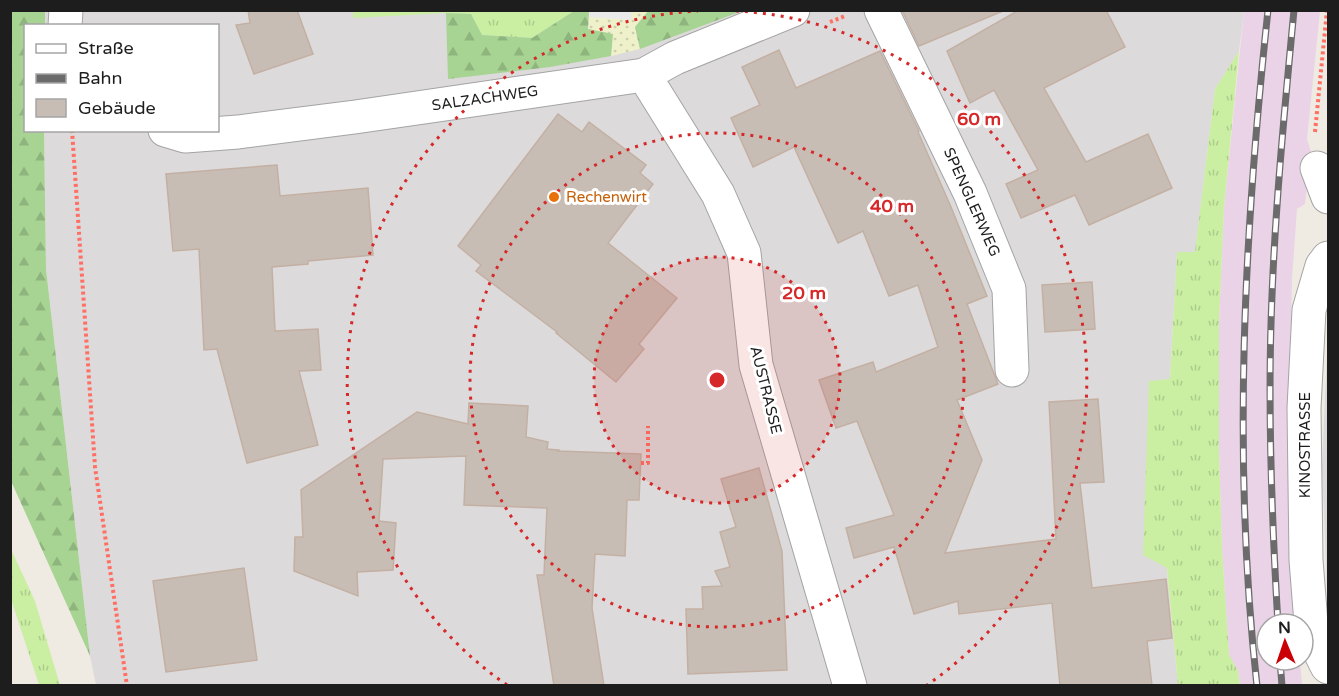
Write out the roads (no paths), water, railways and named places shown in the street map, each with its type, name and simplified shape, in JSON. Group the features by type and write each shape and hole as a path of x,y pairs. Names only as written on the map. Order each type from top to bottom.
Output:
{"street":[{"name":"SALZACHWEG","path":"172,132 185,136 238,132 644,75 675,58 793,10"},
{"name":"SPENGLERWEG","path":"881,10 970,193 1009,289 1012,370"},
{"name":"AUSTRASSE","path":"644,75 718,194 744,253 756,365 850,686"},
{"name":"KINOSTRASSE","path":"1329,258 1322,266 1310,310 1304,408 1306,571 1312,636 1329,667"}],"railway":[{"path":"1257,686 1249,602 1245,517 1244,348 1253,178 1268,10"},
{"path":"1277,612 1271,474 1272,285 1294,10"},
{"path":"1281,672 1282,686"}],"place":[{"name":"Rechenwirt","path":"554,197"}]}
